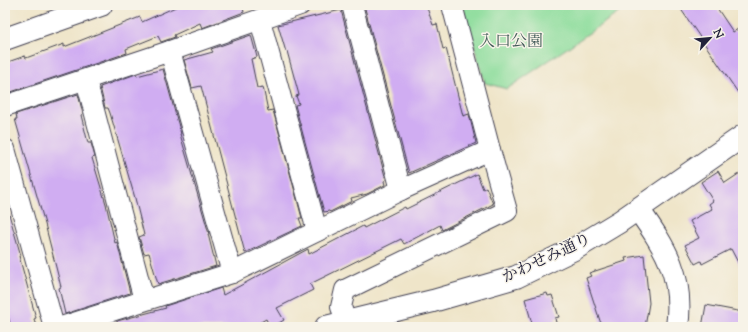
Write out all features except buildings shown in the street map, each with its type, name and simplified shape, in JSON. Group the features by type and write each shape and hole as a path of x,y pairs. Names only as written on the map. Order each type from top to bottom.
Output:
{"street":[{"path":"5,39 101,5"},
{"path":"5,106 86,80 300,5"},
{"path":"352,5 401,190"},
{"path":"336,324 345,290 507,211 452,5"},
{"path":"260,20 316,232"},
{"path":"170,51 232,273"},
{"path":"86,80 144,300"},
{"name":"かわせみ通り","path":"336,324 432,301 516,277 576,248 638,209 743,136"},
{"path":"5,149 54,327"},
{"path":"61,327 232,273 401,190 490,150"},
{"path":"638,209 661,242 670,262 676,280 679,299 678,327"}],"green space":[{"name":"入口公園","path":"462,5 630,5 507,89 485,83"}]}
